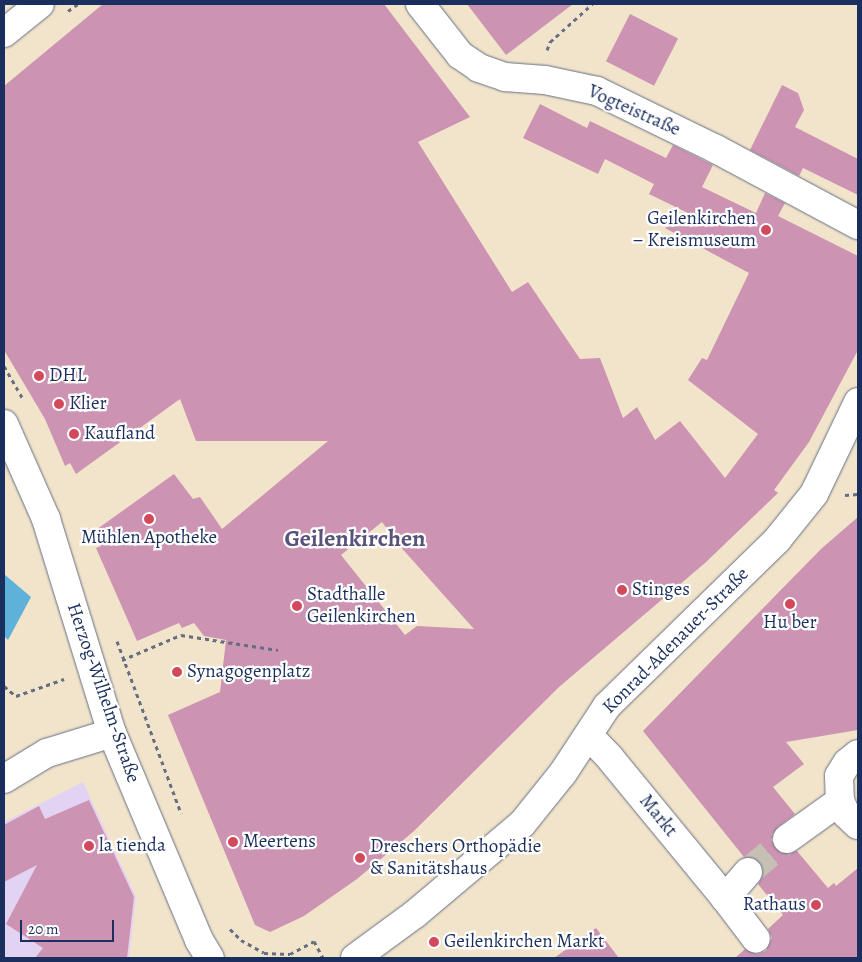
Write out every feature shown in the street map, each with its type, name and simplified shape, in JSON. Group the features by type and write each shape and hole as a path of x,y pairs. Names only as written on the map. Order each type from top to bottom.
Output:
{"street":[{"path":"4,33 40,4"},
{"name":"Vogteistraße","path":"420,4 460,55 479,68 505,77 545,80 597,91 716,149 858,225"},
{"name":"Konrad-Adenauer-Straße","path":"355,958 416,914 522,824 589,736 608,706 777,540 814,494 849,441 858,402"},
{"name":"Herzog-Wilhelm-Straße","path":"4,424 46,519 91,670 112,733 199,940 210,958"},
{"path":"4,778 47,753 112,733"},
{"name":"Markt","path":"589,736 610,758 725,898 756,939"},
{"path":"858,754 847,763 839,776 840,801 846,814 858,825"},
{"path":"787,839 840,801"},
{"path":"725,898 748,872"}],"path":[{"path":"550,42 592,4"},
{"path":"182,816 124,659 181,634 278,650"},
{"path":"4,686 16,696 91,670"},
{"path":"228,925 241,940 264,953 290,954 314,941 323,958"}],"shaded area":[{"path":"83,782 136,897 129,958 4,958 4,822"}],"water":[{"path":"4,574 31,597 8,640 4,636"}],"building":[{"path":"103,4 384,4 470,117 418,142 512,292 528,282 580,359 600,358 623,418 637,407 655,440 680,421 725,478 758,434 688,380 702,358 707,360 749,273 665,228 690,214 649,194 654,184 605,159 598,174 523,138 540,104 587,128 590,121 666,158 673,145 713,165 702,187 756,213 765,193 785,203 778,216 858,256 858,350 809,442 774,490 778,493 705,563 559,687 414,831 357,879 304,916 270,932 255,925 168,715 220,692 226,640 204,636 194,623 182,628 179,623 137,641 96,548 101,546 93,532 174,474 193,499 200,497 222,529 328,441 196,441 180,399 76,474 70,463 65,466 45,419 4,350 4,86","holes":["382,522 398,544 474,629 417,626 405,635 341,555"]},
{"path":"467,4 573,4 506,55"},
{"path":"630,14 678,39 654,86 606,61"},
{"path":"782,85 798,93 804,110 795,127 858,159 858,195 803,168 799,176 750,150"},
{"path":"858,517 858,730 786,742 804,764 773,787 795,814 778,827 771,840 781,853 797,851 828,888 834,883 836,886 858,868 858,958 735,958 745,949 757,954 766,951 772,938 768,929 783,915 758,884 763,875 759,861 744,857 643,731 821,549"},
{"path":"89,800 134,897 127,958 35,958 43,948 6,924 37,865 4,882 4,825 39,806 45,819"},
{"path":"596,928 619,958 554,958"}],"tunnel":[{"path":"748,872 787,839"}],"place":[{"name":"Geilenkirchen – Kreismuseum","path":"766,230"},
{"name":"DHL","path":"39,376"},
{"name":"Klier","path":"59,404"},
{"name":"Kaufland","path":"74,434"},
{"name":"Mühlen Apotheke","path":"149,519"},
{"name":"Stinges","path":"622,590"},
{"name":"Hu ber","path":"790,604"},
{"name":"Stadthalle Geilenkirchen","path":"297,606"},
{"name":"Synagogenplatz","path":"177,672"},
{"name":"Meertens","path":"233,842"},
{"name":"la tienda","path":"89,846"},
{"name":"Dreschers Orthopädie & Sanitätshaus","path":"360,858"},
{"name":"Rathaus","path":"816,905"},
{"name":"Geilenkirchen Markt","path":"434,942"}],"district":[{"name":"Geilenkirchen","path":"355,539"}]}
